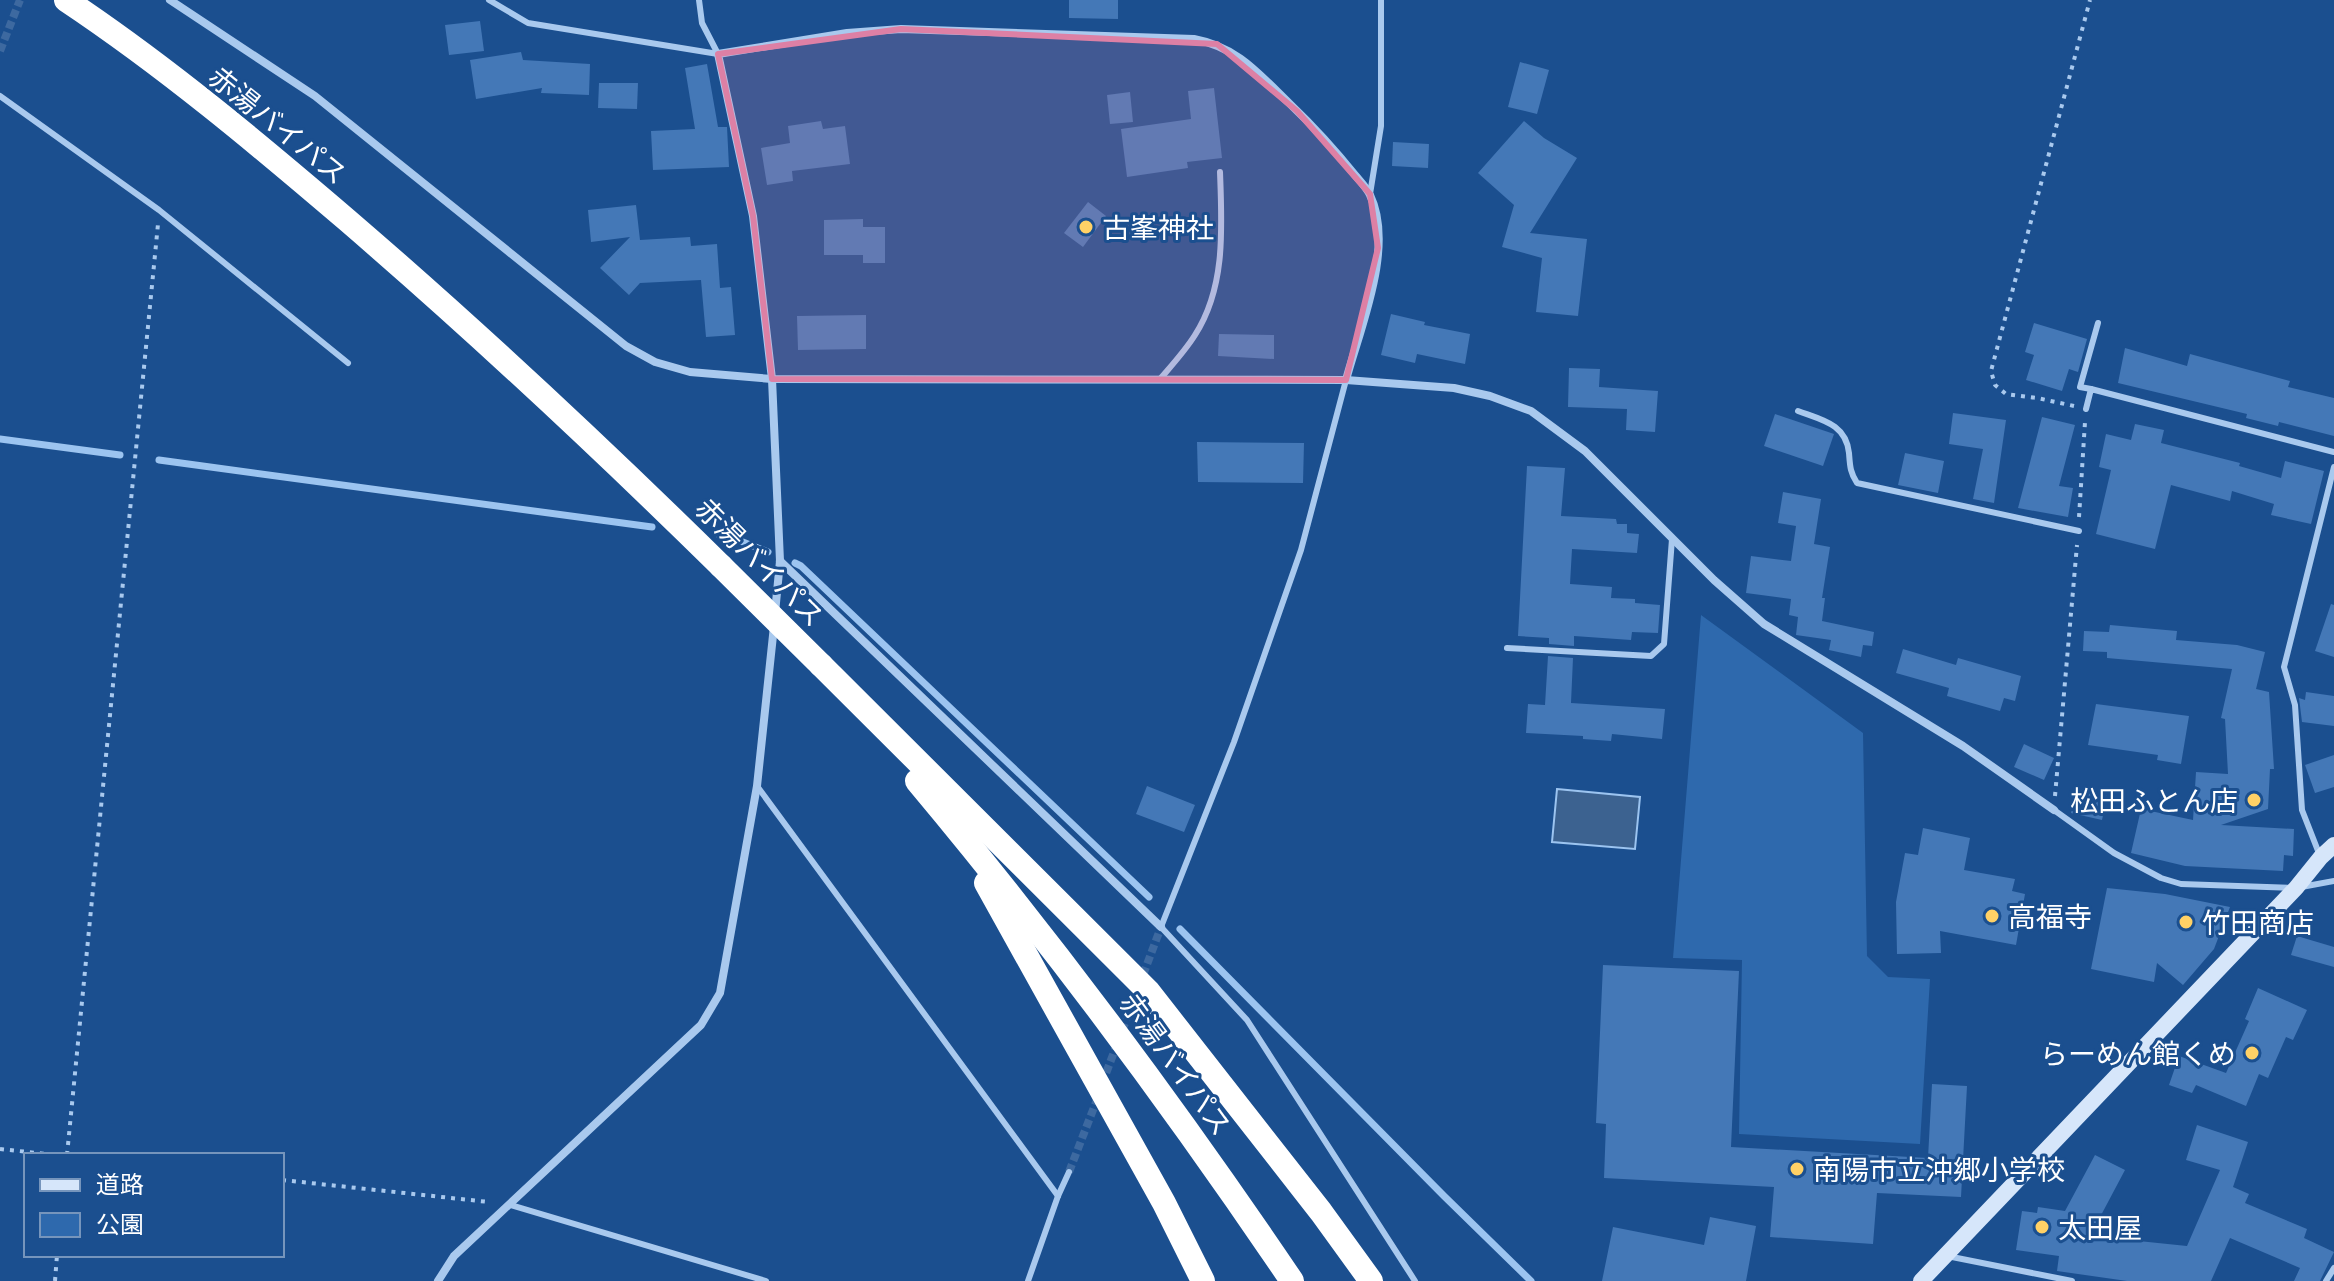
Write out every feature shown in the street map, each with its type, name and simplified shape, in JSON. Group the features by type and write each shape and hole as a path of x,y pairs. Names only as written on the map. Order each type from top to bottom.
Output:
{"highway":[{"name":"赤湯バイパス","path":"66,0 261,146 415,278 574,422 821,665 1062,959 1212,1163 1292,1281"},
{"path":"821,665 1148,991 1321,1212 1371,1281"},
{"path":"953,824 1164,1203 1203,1281"}],"main road":[{"path":"1921,1281 2334,845"}],"street":[{"path":"170,0 315,96 626,346 655,362 690,372 772,379 1346,380 1454,388 1490,396 1531,411 1585,451 1672,539 1764,624 1963,746 2054,810"},
{"path":"438,1281 454,1256 701,1025 720,993 757,786 780,561 772,379 753,216 718,54 847,33 901,29 1194,39 1217,44 1255,70 1287,101 1345,162 1370,194 1377,222 1374,279 1346,380"},
{"path":"780,561 1161,927"}],"lane":[{"path":"489,0 528,23 718,54"},
{"path":"699,0 702,23 718,54"},
{"path":"1370,194 1381,126 1381,0"},
{"path":"0,96 159,210 348,363"},
{"path":"1160,379 1196,335 1213,296 1220,265 1220,172"},
{"path":"2098,323 2080,387 2334,452"},
{"path":"1346,380 1301,550 1234,742 1161,927 1247,1020 1415,1281"},
{"path":"2086,409 2091,389"},
{"path":"1798,411 1838,426 1848,441 1850,472 1857,483 2079,531"},
{"path":"2321,857 2302,810 2295,705 2284,667 2334,467"},
{"path":"1507,648 1651,656 1664,644 1672,539"},
{"path":"757,786 1058,1196"},
{"path":"2054,810 2114,853 2161,878 2181,884 2296,888 2334,881"},
{"path":"1028,1281 1069,1172"},
{"path":"511,1205 766,1281"},
{"path":"1945,1255 2072,1281"},
{"path":"2326,1281 2334,1268"}],"path":[{"path":"2054,810 2079,531 2086,409 2006,394 1995,385 1991,371 2090,0"},
{"path":"67,1153 159,210"},
{"path":"0,1149 37,1153"},
{"path":"284,1180 511,1205"},
{"path":"55,1281 57,1257"}],"highlighted area":[{"path":"901,29 1217,44 1297,111 1370,194 1378,248 1346,380 772,379 753,216 718,54"}],"green space":[{"path":"1701,615 1863,733 1867,956 1888,977 1930,979 1920,1144 1739,1134 1742,960 1673,958"}],"shaded area":[{"path":"1557,789 1640,797 1635,849 1552,842"}],"building":[{"path":"1069,0 1118,0 1118,19 1069,18"},
{"path":"480,21 484,51 449,55 445,25"},
{"path":"521,52 523,60 590,64 589,95 541,93 542,88 476,99 470,60"},
{"path":"1520,62 1549,70 1537,114 1508,107"},
{"path":"707,64 718,127 727,127 729,167 653,170 651,131 695,129 685,68"},
{"path":"599,83 638,83 637,109 598,108"},
{"path":"1214,88 1222,158 1187,162 1188,168 1127,177 1121,129 1191,119 1188,91"},
{"path":"1130,92 1133,122 1110,124 1107,95"},
{"path":"821,121 823,129 845,126 850,164 792,171 793,181 767,185 761,148 790,143 788,126"},
{"path":"1524,121 1544,138 1577,158 1530,233 1587,239 1578,316 1536,312 1542,258 1502,247 1514,205 1478,173"},
{"path":"1393,142 1429,144 1428,168 1392,166"},
{"path":"1088,202 1106,216 1083,247 1064,233"},
{"path":"636,205 640,240 690,237 691,246 717,244 720,288 731,287 735,335 706,337 701,280 640,283 629,295 600,268 630,237 591,242 588,210"},
{"path":"863,219 863,227 885,227 885,263 863,263 863,255 824,255 824,220"},
{"path":"1391,314 1425,322 1424,325 1470,334 1465,364 1417,354 1415,363 1381,355"},
{"path":"866,315 866,349 798,350 797,316"},
{"path":"2034,323 2087,339 2078,372 2069,369 2062,391 2026,380 2034,355 2025,352"},
{"path":"1219,334 1274,335 1274,359 1218,356"},
{"path":"2125,348 2187,366 2190,354 2290,381 2288,387 2334,398 2334,436 2279,422 2278,426 2246,418 2247,414 2118,383"},
{"path":"1569,368 1600,369 1599,387 1658,391 1655,432 1626,430 1627,409 1568,407"},
{"path":"1953,413 2006,420 1994,503 1973,499 1983,449 1949,444"},
{"path":"1775,414 1834,434 1823,466 1764,446"},
{"path":"2042,417 2075,425 2059,486 2073,488 2068,517 2018,508"},
{"path":"2135,424 2164,430 2161,443 2240,463 2239,466 2281,478 2285,461 2324,471 2311,524 2271,515 2274,504 2232,491 2230,501 2171,485 2155,549 2096,534 2111,470 2099,467 2106,434 2131,440"},
{"path":"1197,442 1304,443 1303,483 1198,482"},
{"path":"1905,453 1944,461 1938,493 1898,485"},
{"path":"1527,466 1565,468 1561,516 1616,519 1617,524 1627,524 1627,533 1639,534 1637,553 1572,549 1570,584 1612,587 1611,598 1635,599 1635,603 1660,605 1658,633 1632,632 1631,640 1574,636 1574,646 1549,644 1549,638 1518,636"},
{"path":"1783,492 1821,499 1814,544 1830,547 1822,598 1825,598 1822,621 1874,632 1872,646 1863,645 1861,657 1829,650 1831,640 1796,635 1798,617 1789,615 1791,599 1746,593 1751,556 1791,561 1796,526 1778,523"},
{"path":"2331,604 2334,605 2334,657 2315,651"},
{"path":"2110,625 2177,631 2176,640 2237,645 2265,652 2256,689 2269,692 2274,769 2270,769 2268,809 2221,825 2294,829 2293,856 2284,855 2283,871 2185,866 2131,853 2141,809 2193,820 2196,772 2228,774 2225,719 2221,718 2232,669 2107,658 2107,652 2083,651 2084,631 2109,632"},
{"path":"1903,649 1956,665 1958,658 2021,676 2015,701 2004,698 2000,711 1947,696 1949,688 1896,673"},
{"path":"1548,656 1573,658 1571,703 1665,709 1662,739 1612,734 1611,741 1526,733 1528,704 1545,705"},
{"path":"2306,692 2334,696 2334,726 2302,722 2299,698 2305,700"},
{"path":"2096,704 2189,716 2181,764 2157,760 2158,755 2088,745"},
{"path":"2024,744 2054,758 2044,780 2014,767"},
{"path":"2334,755 2334,787 2315,793 2305,765"},
{"path":"1147,786 1195,805 1184,832 1136,814"},
{"path":"2077,789 2107,796 2102,820 2071,813"},
{"path":"1923,828 1970,838 1964,870 2015,879 2012,891 2025,894 2016,945 1940,931 1941,953 1897,954 1896,902 1905,853 1918,855"},
{"path":"2107,888 2165,894 2230,907 2214,949 2183,985 2157,963 2154,982 2091,969"},
{"path":"2297,936 2334,947 2334,967 2291,955"},
{"path":"1603,965 1739,971 1731,1147 1928,1158 1932,1084 1967,1086 1961,1197 1877,1193 1873,1244 1770,1237 1774,1187 1604,1178 1606,1124 1596,1123"},
{"path":"2258,988 2307,1010 2293,1040 2286,1037 2268,1078 2259,1074 2246,1106 2196,1085 2192,1093 2169,1085 2179,1056 2226,1073 2249,1021 2245,1019"},
{"path":"2197,1125 2248,1142 2233,1187 2249,1194 2245,1203 2307,1229 2304,1238 2334,1252 2320,1281 2294,1281 2300,1268 2230,1238 2211,1281 2127,1281 2057,1271 2059,1256 2016,1250 2022,1211 2037,1213 2038,1207 2065,1211 2095,1155 2125,1170 2090,1236 2187,1246 2220,1170 2186,1160"},
{"path":"1710,1217 1756,1226 1746,1281 1602,1281 1613,1227 1704,1245"}],"waterway":[{"path":"0,439 120,455"},
{"path":"159,460 652,527"},
{"path":"720,536 768,552"},
{"path":"795,563 1149,897"},
{"path":"1180,929 1531,1281"}],"tunnel":[{"path":"0,51 20,0"},
{"path":"1122,1031 1161,927"},
{"path":"1102,1084 1117,1044"},
{"path":"1069,1172 1098,1097"}],"place":[{"name":"古峯神社","path":"1086,227"},
{"name":"松田ふとん店","path":"2254,800"},
{"name":"高福寺","path":"1992,916"},
{"name":"竹田商店","path":"2186,922"},
{"name":"らーめん館くめ","path":"2252,1053"},
{"name":"南陽市立沖郷小学校","path":"1797,1169"},
{"name":"太田屋","path":"2042,1227"}]}
